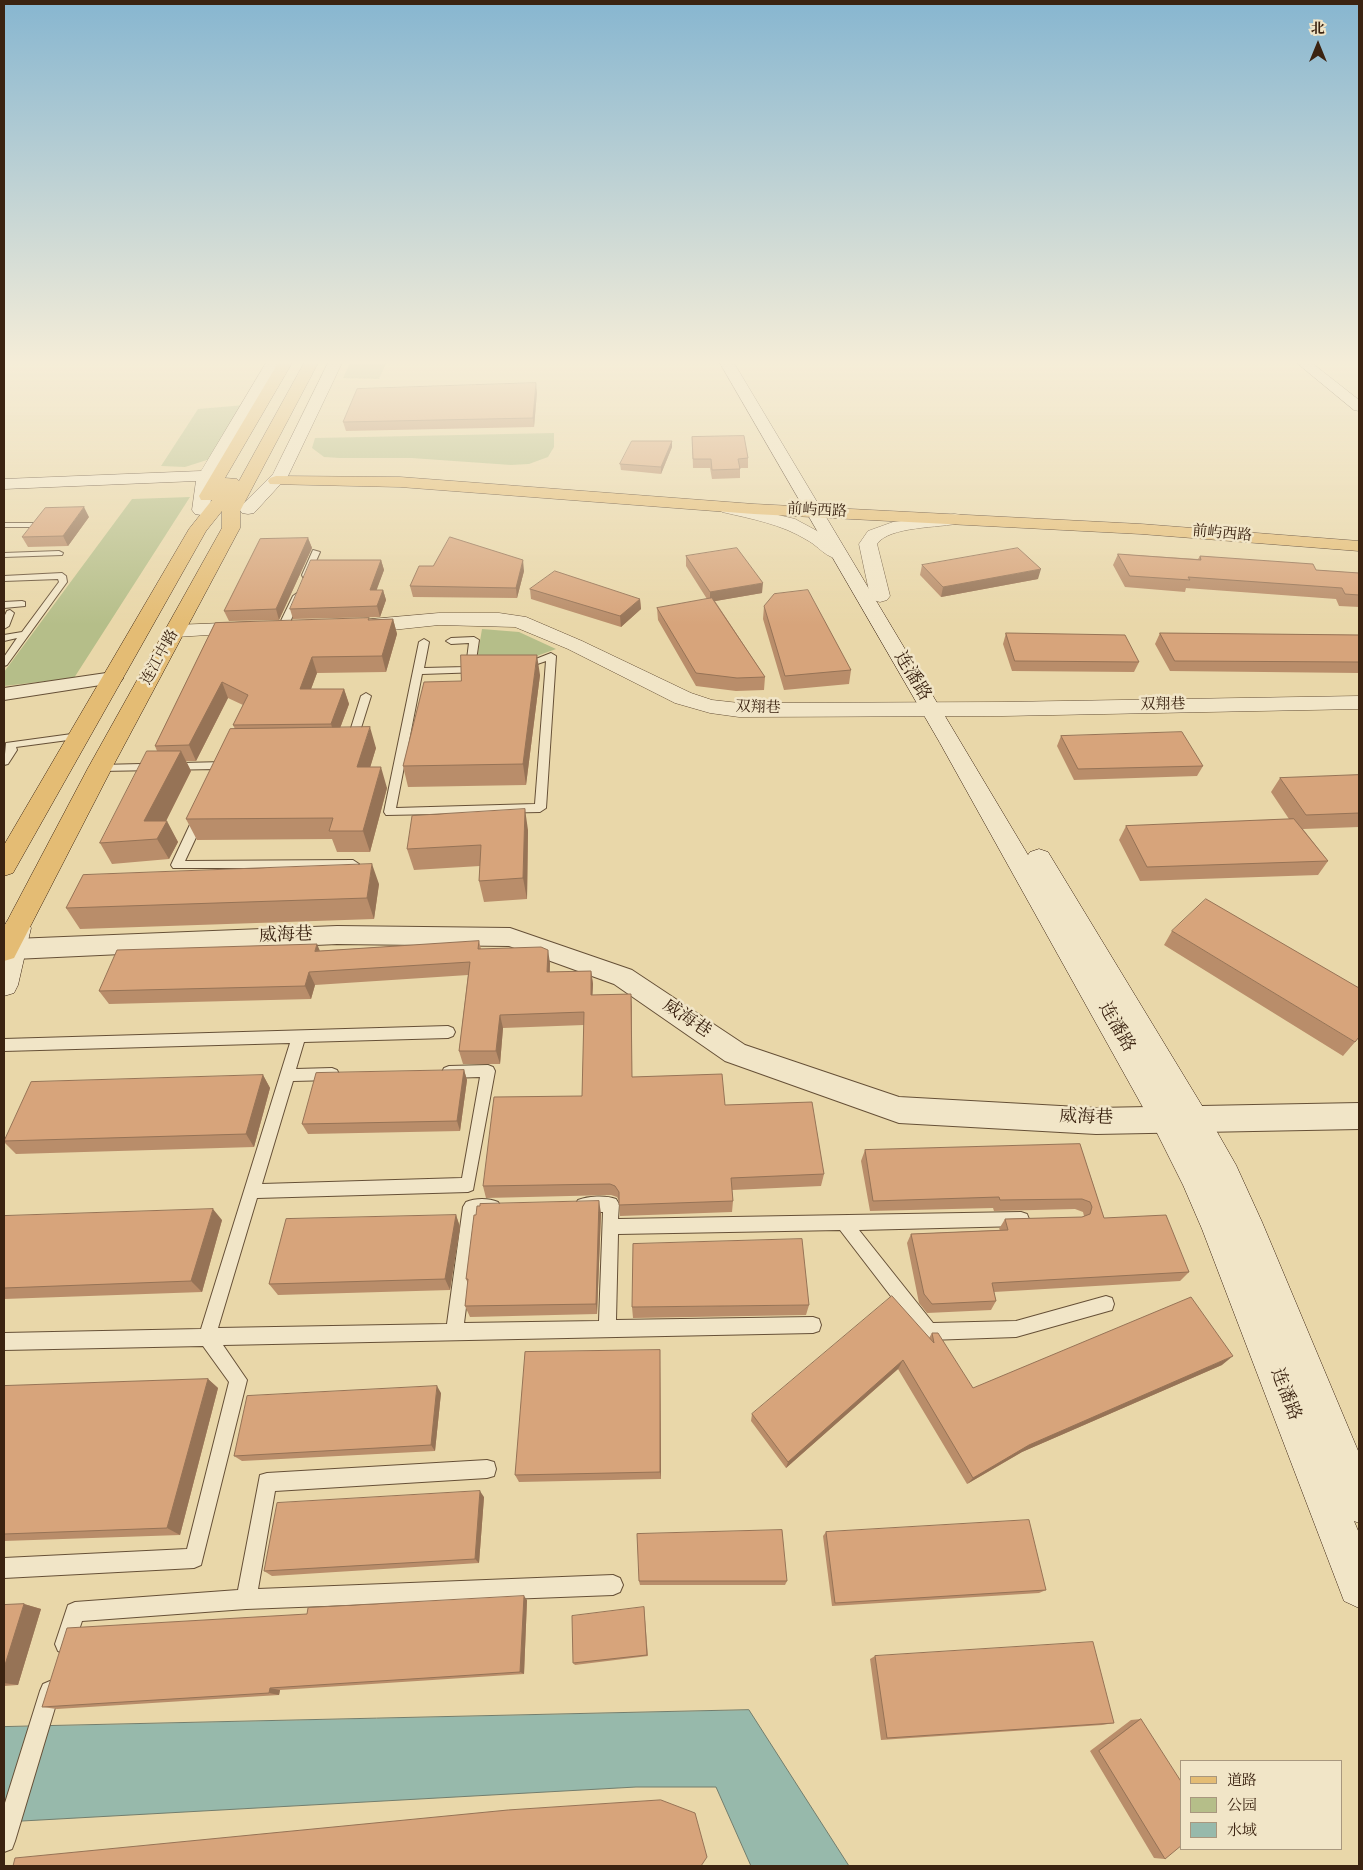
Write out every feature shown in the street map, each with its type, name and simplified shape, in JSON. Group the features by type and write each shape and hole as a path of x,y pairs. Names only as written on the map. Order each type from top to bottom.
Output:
{"main road":[{"path":"199,519 207,482 225,450"},
{"path":"207,482 228,450"},
{"name":"连江中路","path":"12,942 100,768 231,528 231,511 244,473 255,450"},
{"name":"连江中路","path":"4,867 113,678 199,519 214,511 244,473 258,450"},
{"path":"248,509 279,450"},
{"path":"231,528 279,476 292,450"},
{"path":"782,450 818,507"},
{"path":"786,450 818,507"},
{"name":"前屿西路","path":"279,476 373,471 515,479 955,519 1141,529 1359,546"},
{"name":"前屿西路","path":"279,476 400,482 728,508 818,507 1045,512 1359,536"},
{"path":"4,484 207,482"},
{"path":"4,494 207,482"},
{"name":"连潘路","path":"818,507 838,554 940,709"},
{"name":"连潘路","path":"818,507 880,596 940,709 1179,1119 1224,1176 1250,1234 1359,1502"},
{"path":"728,508 789,523 816,537 838,554"},
{"path":"880,596 868,544 874,535 900,526 955,519"},
{"name":"双翔巷","path":"333,625 392,624 440,619 510,620 535,627 672,693 710,706 759,710 1359,703"},
{"path":"176,631 293,626"},
{"path":"4,985 12,942"},
{"name":"连潘路","path":"1179,1119 1200,1185 1359,1586"}],"street":[{"path":"4,694 113,678"},
{"name":"威海巷","path":"12,942 337,935 510,938 622,977 735,1053 899,1110 1096,1120 1359,1116"}],"lane":[{"path":"4,526 39,525"},
{"path":"293,626 316,552"},
{"path":"4,555 59,553"},
{"path":"4,578 62,576 63,582 4,663"},
{"path":"4,605 22,604"},
{"path":"4,626 10,613"},
{"path":"4,638 25,634"},
{"path":"451,641 474,640 470,670"},
{"path":"424,642 390,812 540,808 551,656 533,664 510,669"},
{"path":"419,671 490,670"},
{"path":"341,744 351,744 366,696"},
{"path":"7,746 79,736"},
{"path":"4,762 12,750 7,746"},
{"path":"100,768 225,761 216,781"},
{"path":"204,806 177,865 352,864"},
{"path":"4,1045 448,1032"},
{"path":"207,1337 299,1037"},
{"path":"252,1191 468,1185 488,1071 431,1072"},
{"path":"288,1074 345,1074"},
{"path":"565,1205 611,1204 607,1329"},
{"path":"454,1332 471,1207 509,1206"},
{"path":"611,1227 1036,1219"},
{"path":"844,1222 929,1332 1016,1329 1106,1304"},
{"path":"4,1341 813,1325"},
{"path":"4,1568 194,1558 238,1380 207,1337"},
{"path":"246,1599 267,1482 487,1469"},
{"path":"4,1841 75,1612 246,1599 613,1585"}],"green space":[{"path":"171,450 216,450 210,459 185,467 161,466"},
{"path":"315,450 552,450 548,457 529,464 511,465 411,458 324,457"},
{"path":"190,497 74,678 4,686 4,672 132,499"},
{"path":"482,629 519,632 556,649 509,666 476,665"}],"water":[{"path":"749,1710 849,1866 751,1866 716,1787 636,1787 4,1822 4,1727"}],"building":[{"path":"627,450 668,450 661,467 620,464"},
{"path":"693,450 747,450 748,458 738,459 740,469 712,470 711,459 693,459"},
{"path":"84,507 63,536 22,537 45,508"},
{"path":"450,537 523,560 516,588 410,586 419,566 433,566"},
{"path":"308,538 276,609 224,611 260,539"},
{"path":"737,548 763,583 710,592 686,556"},
{"path":"1018,548 1041,569 943,587 922,565"},
{"path":"1118,554 1201,560 1200,556 1313,564 1316,570 1359,573 1359,595 1345,594 1342,588 1188,577 1190,580 1130,576"},
{"path":"311,560 381,560 370,590 383,590 377,606 290,609"},
{"path":"555,571 640,599 620,616 530,589"},
{"path":"808,590 851,670 785,676 764,606 774,594"},
{"path":"712,598 765,677 737,678 696,673 657,608"},
{"path":"369,618 368,620 393,619 382,656 312,657 300,689 344,689 331,724 233,725 248,695 222,682 189,745 155,746 215,623"},
{"path":"1006,633 1125,635 1139,662 1015,661"},
{"path":"1160,633 1359,635 1359,662 1175,661"},
{"path":"461,655 537,655 523,764 403,766 424,682 461,681"},
{"path":"370,727 357,767 381,767 363,831 329,831 333,818 186,819 230,729"},
{"path":"1182,732 1203,766 1078,769 1061,736"},
{"path":"147,751 181,751 144,821 167,821 157,839 100,843"},
{"path":"1359,775 1359,813 1306,815 1280,778"},
{"path":"525,809 523,878 479,881 481,845 407,849 412,816"},
{"path":"1294,819 1328,861 1147,867 1126,826"},
{"path":"372,864 367,898 66,908 83,875"},
{"path":"1206,899 1359,988 1359,1037 1355,1042 1172,931"},
{"path":"479,941 478,949 541,947 548,950 547,972 591,971 591,995 631,994 632,1077 722,1074 725,1105 812,1102 824,1174 731,1178 733,1201 619,1205 619,1192 615,1186 610,1184 483,1186 494,1097 582,1096 584,1012 500,1015 496,1051 459,1051 470,962 309,972 305,986 99,991 117,950 317,944 315,951"},
{"path":"464,1070 457,1121 302,1124 316,1073"},
{"path":"263,1075 246,1134 4,1141 31,1082"},
{"path":"1080,1144 1104,1218 1166,1215 1189,1272 992,1283 996,1301 932,1304 924,1294 911,1234 1008,1230 1005,1219 1082,1217 1090,1214 1092,1207 1090,1202 1082,1199 1000,1200 999,1197 873,1201 865,1150"},
{"path":"599,1201 596,1304 465,1306 468,1279 466,1279 474,1215 476,1215 477,1206 480,1206 480,1204"},
{"path":"213,1209 191,1281 4,1288 4,1216"},
{"path":"456,1215 445,1279 269,1284 286,1219"},
{"path":"802,1239 809,1305 632,1307 633,1244"},
{"path":"892,1296 934,1343 932,1333 938,1333 973,1388 1191,1297 1233,1356 1029,1445 973,1478 903,1360 788,1462 752,1414"},
{"path":"660,1350 660,1472 515,1475 525,1352"},
{"path":"208,1379 167,1528 4,1534 4,1386"},
{"path":"437,1386 431,1445 234,1456 247,1396"},
{"path":"480,1491 475,1559 264,1571 277,1503"},
{"path":"1029,1520 1046,1590 835,1603 826,1532"},
{"path":"782,1530 787,1581 639,1581 637,1534"},
{"path":"524,1596 520,1672 270,1688 269,1693 42,1707 67,1628 307,1614 308,1608"},
{"path":"24,1604 4,1668 4,1605"},
{"path":"644,1607 647,1655 573,1663 572,1616"},
{"path":"1093,1642 1114,1723 887,1738 875,1656"},
{"path":"1141,1719 1180,1780 1180,1847 1165,1859 1099,1751"},
{"path":"661,1800 695,1813 707,1857 701,1866 13,1866 15,1858 508,1810"}]}
